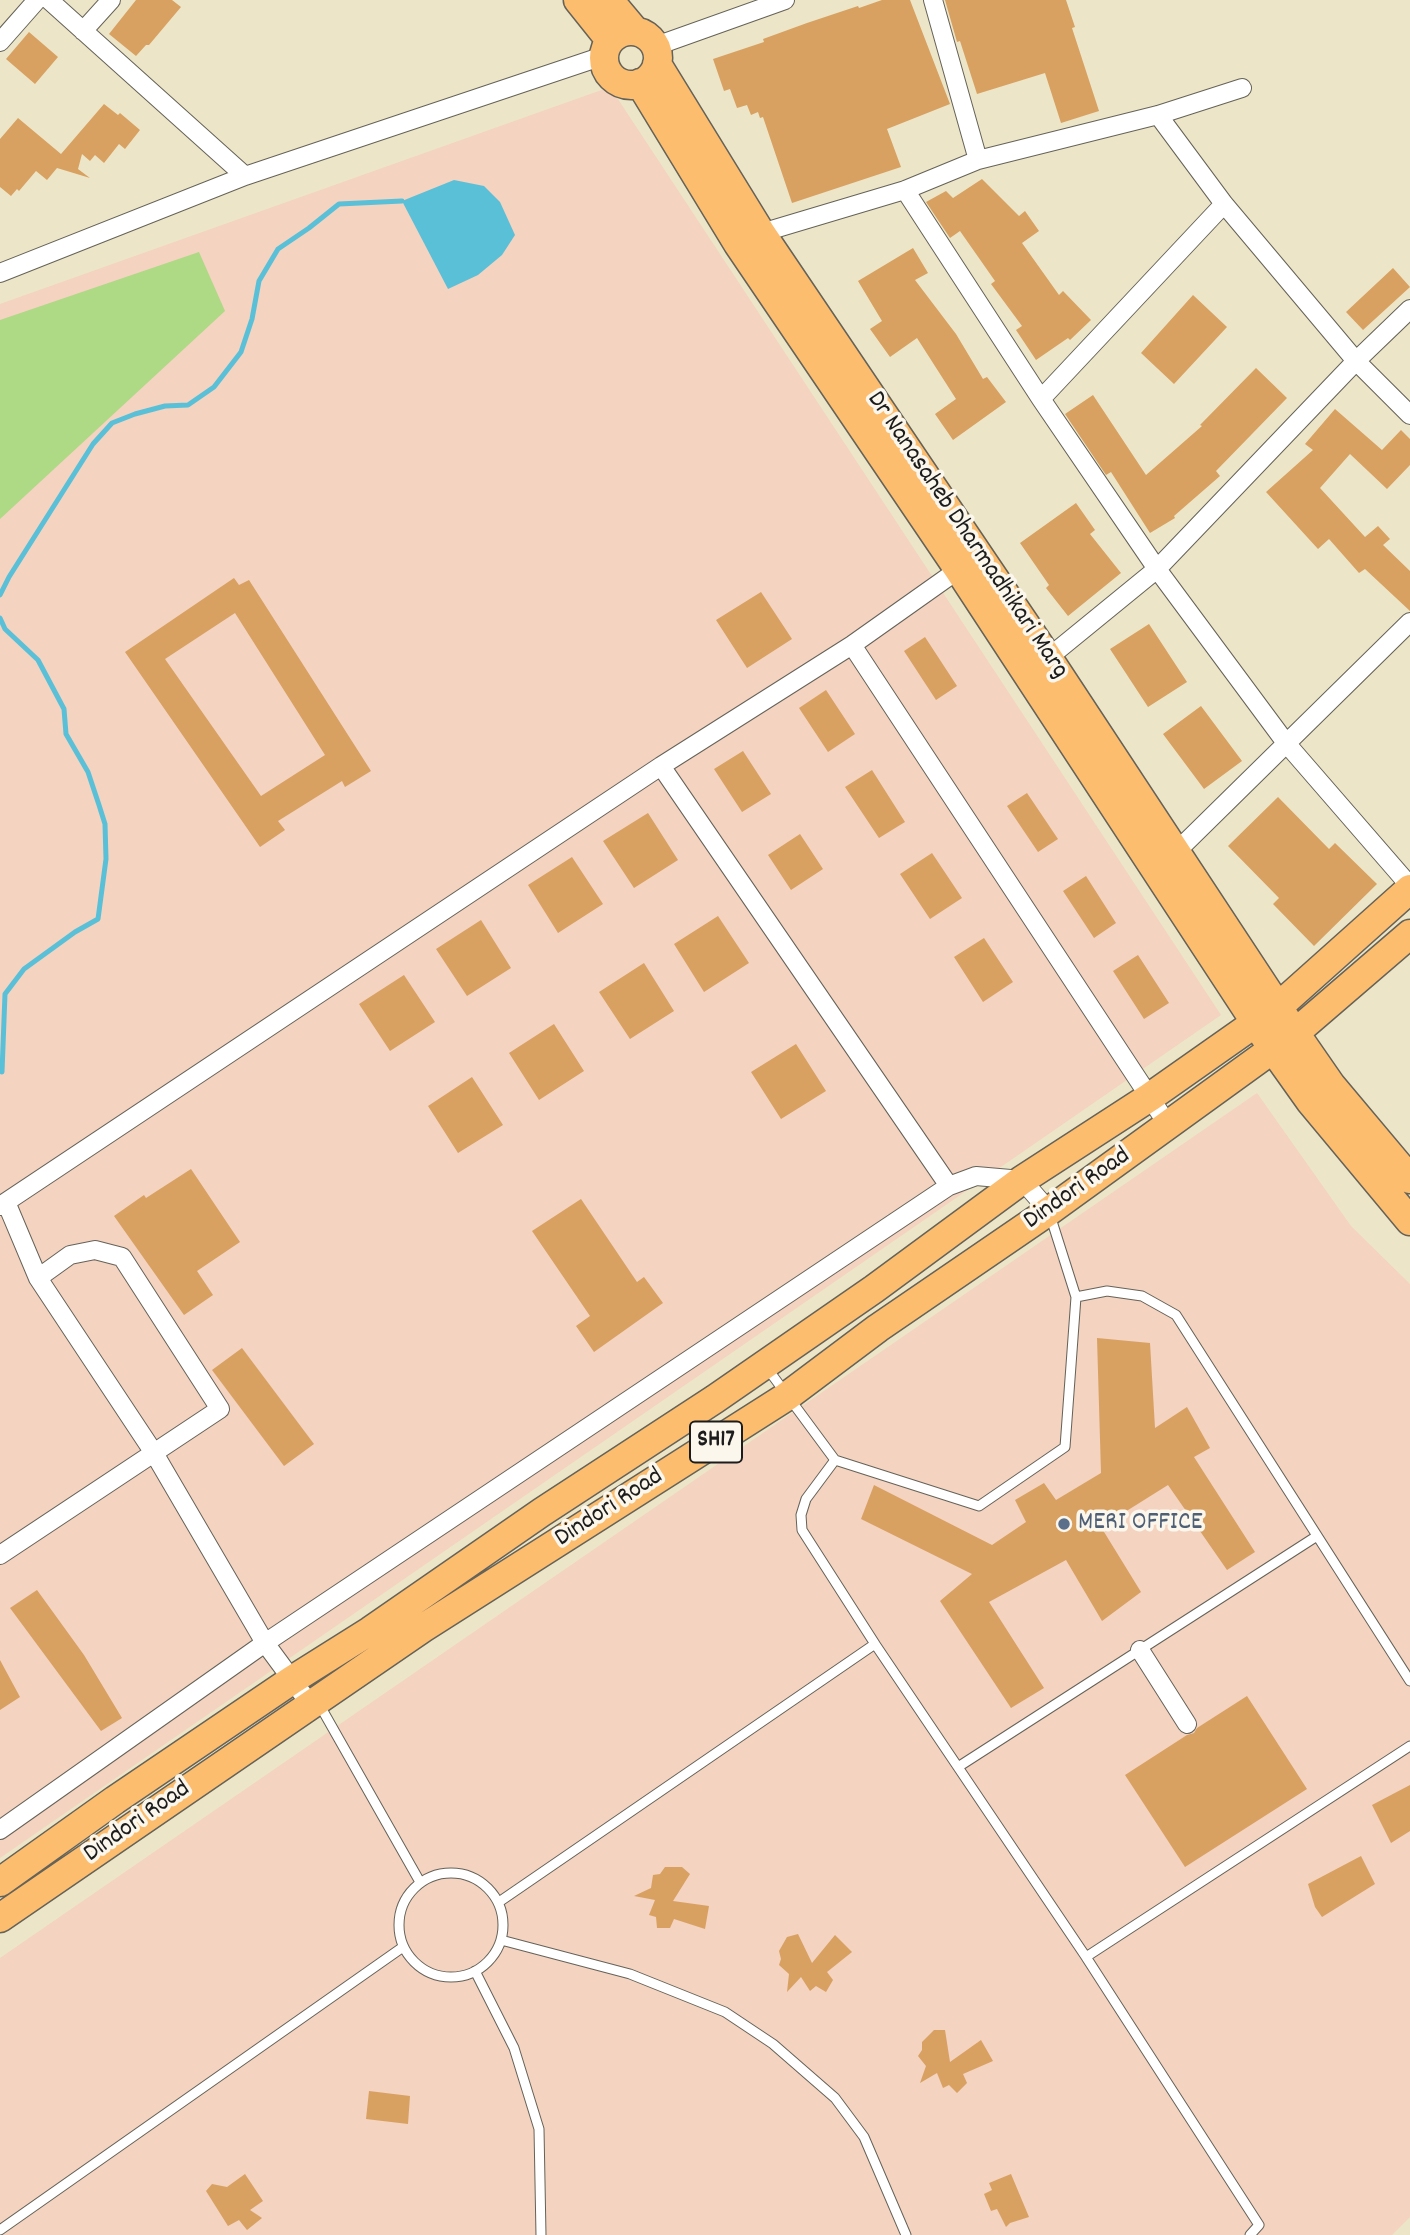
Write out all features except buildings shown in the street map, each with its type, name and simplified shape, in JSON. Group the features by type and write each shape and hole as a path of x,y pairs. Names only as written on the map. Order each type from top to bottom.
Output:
{"main road":[{"name":"Dr Nanasaheb Dharmadhikari Marg","path":"578,0 634,53 761,233 969,562 1267,1014"},
{"name":"Dr Nanasaheb Dharmadhikari Marg","path":"610,0 634,53 738,244 969,562 1048,658 1176,852 1267,1014"},
{"path":"0,1882 292,1680 370,1631 542,1512 765,1365 1022,1180 1150,1097 1267,1014 1410,887"},
{"name":"Dindori Road","path":"0,1918 423,1628 786,1397 878,1328 1049,1211 1284,1041 1410,934"},
{"path":"1267,1014 1284,1041 1310,1101 1410,1221"},
{"path":"1284,1041 1331,1085 1410,1179"}],"street":[{"path":"0,41 37,0"},
{"path":"49,0 245,176"},
{"path":"83,31 111,0"},
{"path":"0,273 245,176 634,53 785,0"},
{"path":"933,0 978,160"},
{"path":"761,233 905,190 978,160 1158,116 1242,88"},
{"path":"1158,116 1224,204 1356,361 1410,415"},
{"path":"905,190 1041,399 1157,569 1286,743 1410,887"},
{"path":"1041,399 1224,204"},
{"path":"1048,658 1157,569 1356,361 1410,309"},
{"path":"314,1702 292,1680 265,1643 154,1453 38,1278 3,1204 661,766 852,645 969,562"},
{"path":"1176,852 1410,622"},
{"path":"852,645 1168,1125"},
{"path":"661,766 949,1185"},
{"path":"0,1830 265,1643 949,1185 976,1176 1022,1180 1049,1211"},
{"path":"0,1555 220,1409 122,1257 95,1250 70,1255 38,1278"},
{"path":"1140,1650 1187,1724"}],"lane":[{"path":"765,1365 835,1460 979,1506 1065,1447 1076,1297 1049,1211"},
{"path":"1076,1297 1107,1292 1142,1296 1176,1315 1410,1681"},
{"path":"835,1460 806,1499 801,1515 802,1530 875,1644 1086,1957 1259,2225 1250,2235"},
{"path":"957,1767 1317,1536"},
{"path":"499,1902 875,1644"},
{"path":"314,1702 420,1882"},
{"path":"1086,1957 1410,1746"},
{"path":"449,1872 467,1874 483,1883 499,1902 504,1924 494,1956 475,1971 459,1976 443,1977 426,1971 414,1962 403,1947 398,1928 400,1911 408,1894 420,1882 434,1874 449,1872"},
{"path":"501,1940 630,1974 725,2012 773,2044 835,2098 864,2137 906,2235"},
{"path":"0,2230 403,1947"},
{"path":"475,1971 514,2048 539,2129 541,2235"}],"shaded area":[{"path":"610,87 1221,1015 0,1858 0,304"},
{"path":"1257,1093 1351,1226 1410,1284 1410,2217 1392,2235 0,2235 0,1958"}],"green space":[{"path":"199,252 225,311 0,519 0,320"}],"water":[{"path":"454,180 484,186 500,202 515,235 502,255 478,275 448,289 402,201"}],"waterway":[{"path":"0,595 93,444 112,423 165,406 188,405 214,387 241,352 252,319 259,281 278,249 339,204 402,201"},
{"path":"0,618 5,629 38,660 64,709 66,734 88,772 105,824 106,859 98,919 75,932 24,969 5,994 2,1072"}],"place":[{"name":"MERI OFFICE","path":"1064,1524"}]}
